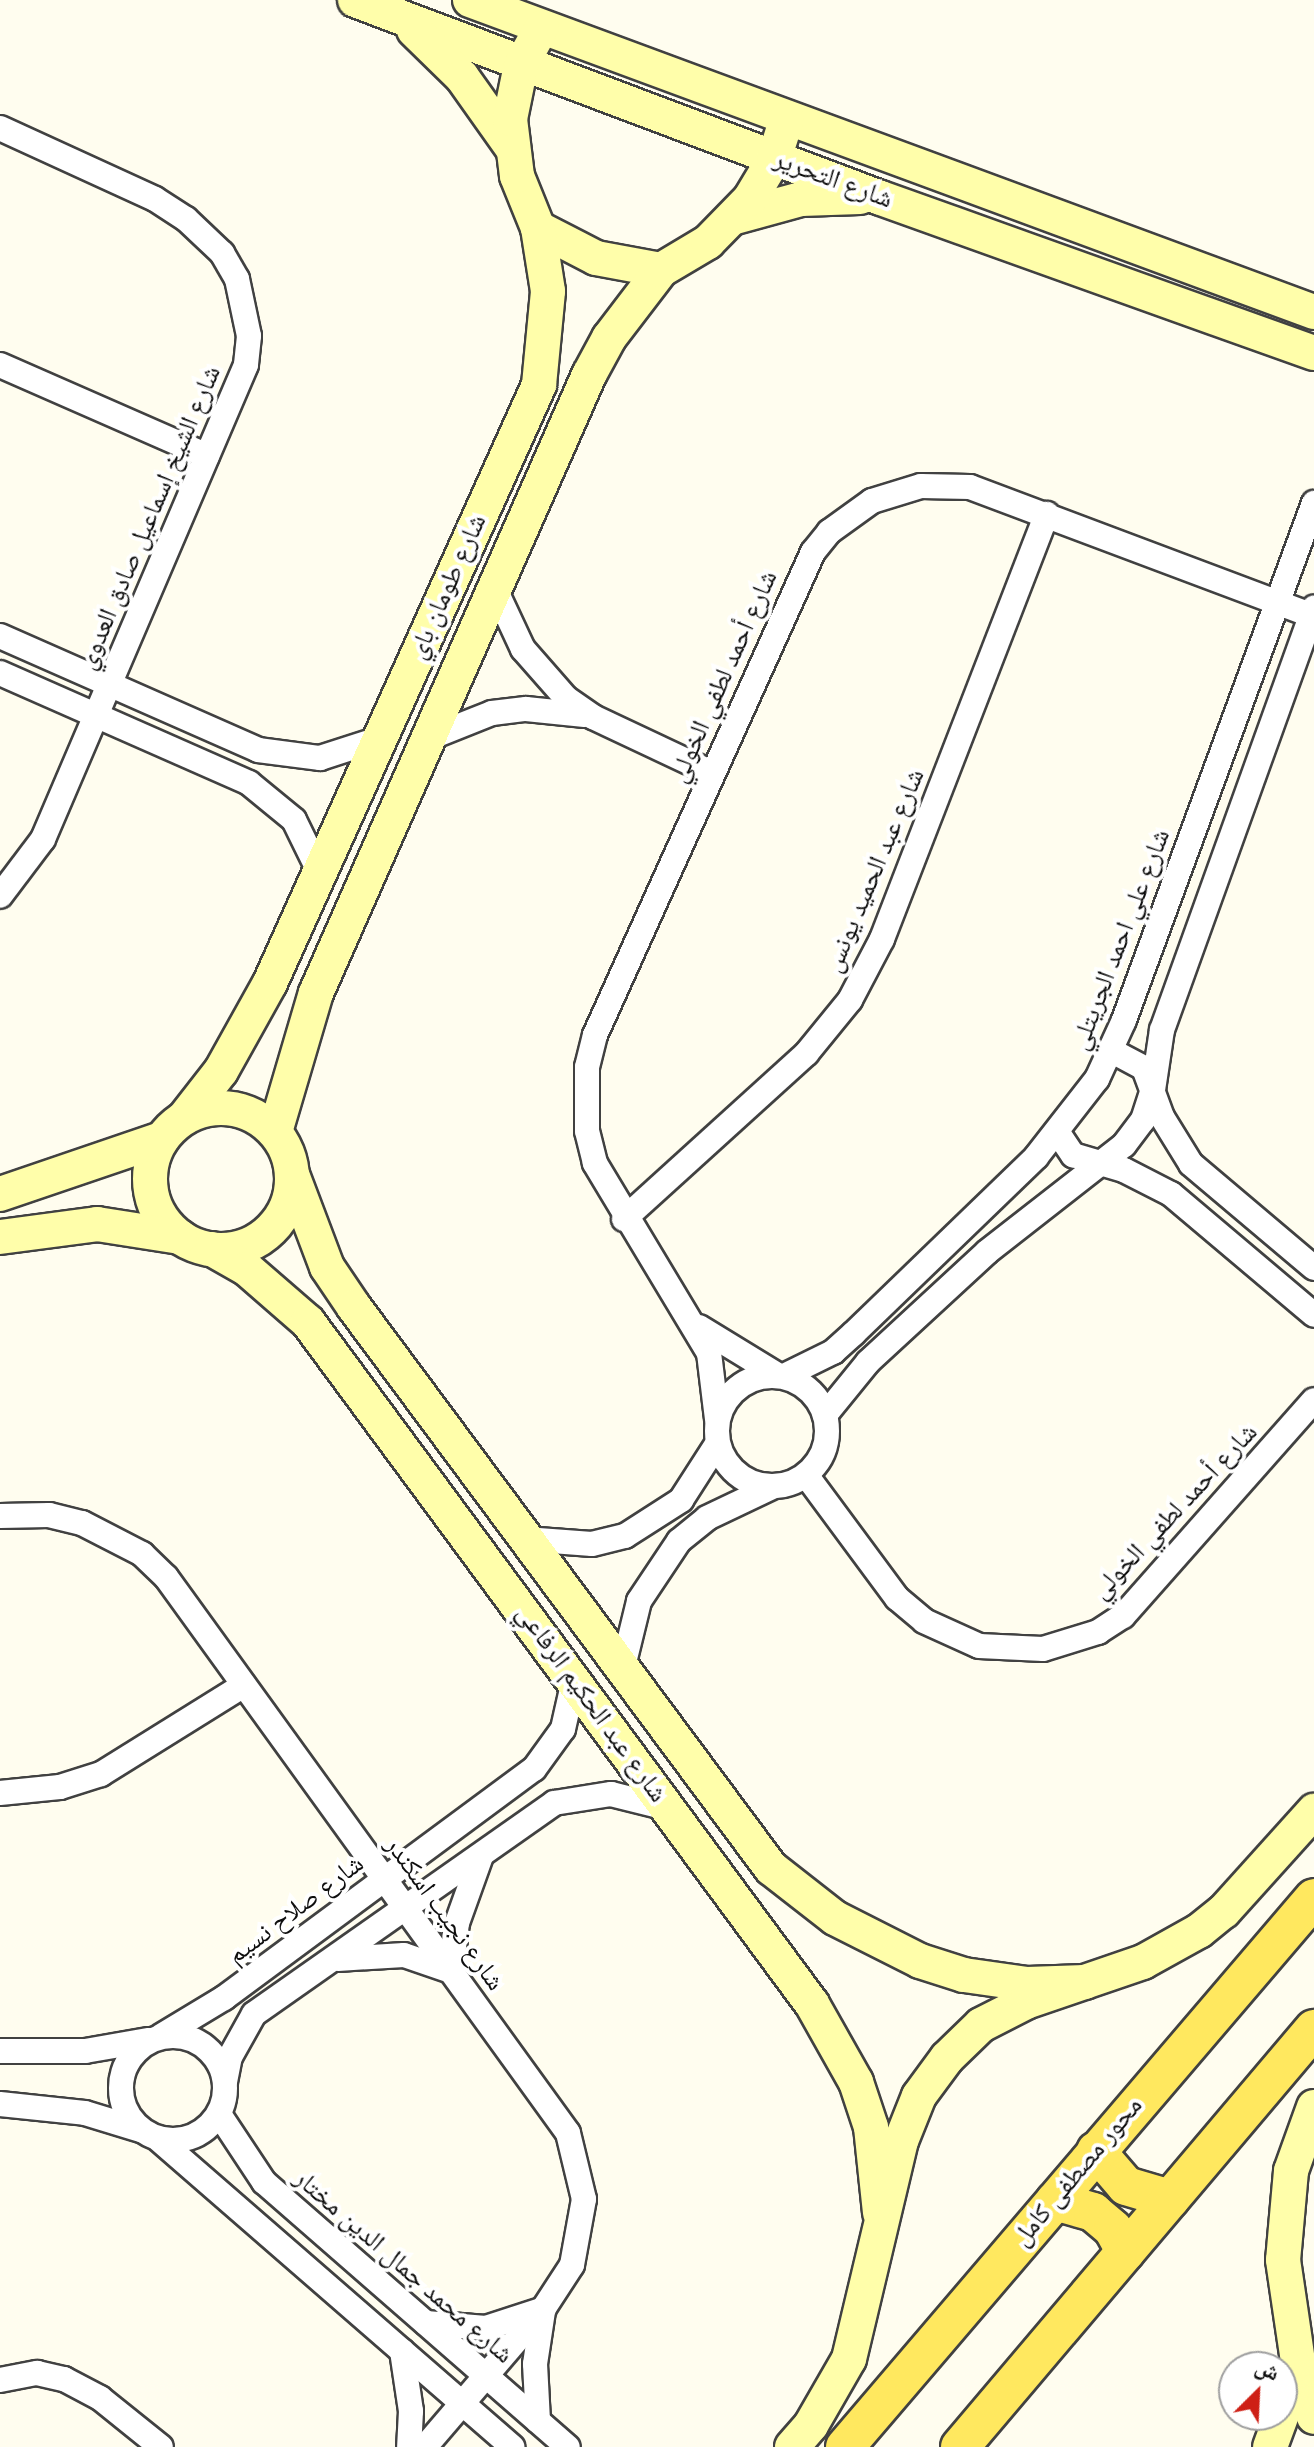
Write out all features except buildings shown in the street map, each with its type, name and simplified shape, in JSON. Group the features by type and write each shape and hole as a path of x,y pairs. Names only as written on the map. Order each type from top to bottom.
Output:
{"main road":[{"name":"محور مصطفى كامل","path":"845,2447 1314,1898"},
{"path":"960,2447 1314,2029"},
{"path":"1096,2151 1126,2186 1170,2199"},
{"path":"1055,2201 1093,2212 1113,2229 1126,2252"}],"street":[{"name":"شارع التحرير","path":"355,0 774,159 1311,355"},
{"name":"شارع التحرير","path":"470,0 1314,312"},
{"path":"398,17 462,77 511,146"},
{"name":"شارع طومان باي","path":"174,1128 247,1027 320,873 539,385 549,322 538,228 511,146 511,105 521,65 542,27"},
{"name":"شارع طومان باي","path":"275,1132 316,993 589,375 609,338 661,270 685,259 735,217 774,159 787,118"},
{"name":"شارع الشيخ إسماعيل صادق العدوي","path":"0,128 155,199 222,253 237,279 249,336 246,365 43,839 0,896"},
{"path":"735,217 801,199 878,197"},
{"path":"538,228 596,258 661,270"},
{"path":"0,365 207,456"},
{"name":"شارع أحمد لطفي الخولي","path":"717,1419 709,1353 694,1323 624,1219 595,1163 587,1131 587,1067 595,1035 813,552 849,515 896,491 946,485 994,494 1278,602 1313,612"},
{"name":"شارع علي احمد الجريتلي","path":"781,1376 844,1342 1058,1133 1112,1051 1314,503"},
{"name":"شارع عبد الحميد يونس","path":"624,1219 806,1054 850,1000 882,939 1047,514"},
{"path":"495,589 523,649 543,675 593,717"},
{"path":"825,1415 851,1379 987,1252 1134,1133 1153,1090 1162,1030 1313,612"},
{"path":"0,636 258,750 289,757 320,758 379,739"},
{"path":"0,673 249,783 273,799 294,820 320,873"},
{"path":"429,738 460,722 515,710 560,710 593,717 712,773"},
{"path":"1112,1051 1135,1059 1153,1090 1174,1142 1191,1164 1314,1268"},
{"path":"0,1194 233,1108 275,1132 293,1177 291,1194 276,1225 247,1245 212,1249 180,1237 97,1224 0,1237"},
{"path":"174,1128 152,1164 151,1191 157,1209 180,1237"},
{"path":"1058,1133 1073,1155 1149,1180 1171,1194 1314,1315"},
{"name":"شارع عبد الحكيم الرفاعي","path":"293,1177 327,1267 746,1840 781,1877 835,1918 907,1955 964,1975 1027,1984 1085,1982"},
{"name":"شارع عبد الحكيم الرفاعي","path":"212,1249 258,1277 308,1322 574,1680 835,2042 871,2127 880,2213"},
{"name":"شارع أحمد لطفي الخولي","path":"694,1323 729,1350 781,1376"},
{"path":"622,1671 639,1601 679,1541 718,1511 806,1475 826,1445 825,1415 814,1394 781,1376 739,1385 717,1419 717,1444 728,1466 748,1481 772,1487"},
{"name":"شارع أحمد لطفي الخولي","path":"806,1475 897,1598 924,1621 979,1646 1043,1649 1098,1632 1123,1616 1314,1400"},
{"path":"525,1539 592,1544 625,1536 681,1500 717,1444"},
{"name":"شارع نجيب اسكندر","path":"0,1516 49,1515 82,1523 142,1554 166,1577 568,2133 577,2154 584,2199 579,2244 562,2285 425,2447"},
{"name":"شارع صلاح نسيم","path":"156,2038 224,1998 534,1769 563,1729 574,1680"},
{"path":"0,1793 60,1787 101,1774 244,1685"},
{"path":"0,2104 85,2113 149,2134 199,2134 219,2114 230,2057 254,2014 554,1803 582,1795 611,1794 667,1808"},
{"path":"792,2447 823,2407 849,2359 866,2301 880,2213 919,2096 947,2058 981,2025 1026,2002 1143,1962 1199,1931 1224,1911 1314,1811"},
{"path":"329,1961 378,1953 428,1961 451,1971 463,1899 482,1854"},
{"path":"0,2051 85,2051 179,2035 203,2045 220,2065 225,2082"},
{"path":"156,2038 130,2057 120,2082 124,2109 149,2134 512,2447"},
{"path":"1314,2107 1291,2171 1283,2230 1286,2289 1299,2368 1314,2417"},
{"name":"شارع محمد جمال الدين مختار","path":"219,2114 264,2182 568,2447"},
{"path":"425,2323 486,2328 544,2308 535,2364 538,2421"},
{"path":"402,2351 411,2411 409,2447"},
{"path":"1270,2447 1291,2401 1299,2368"},
{"path":"0,2380 37,2373 64,2379 100,2398 161,2447"}]}
